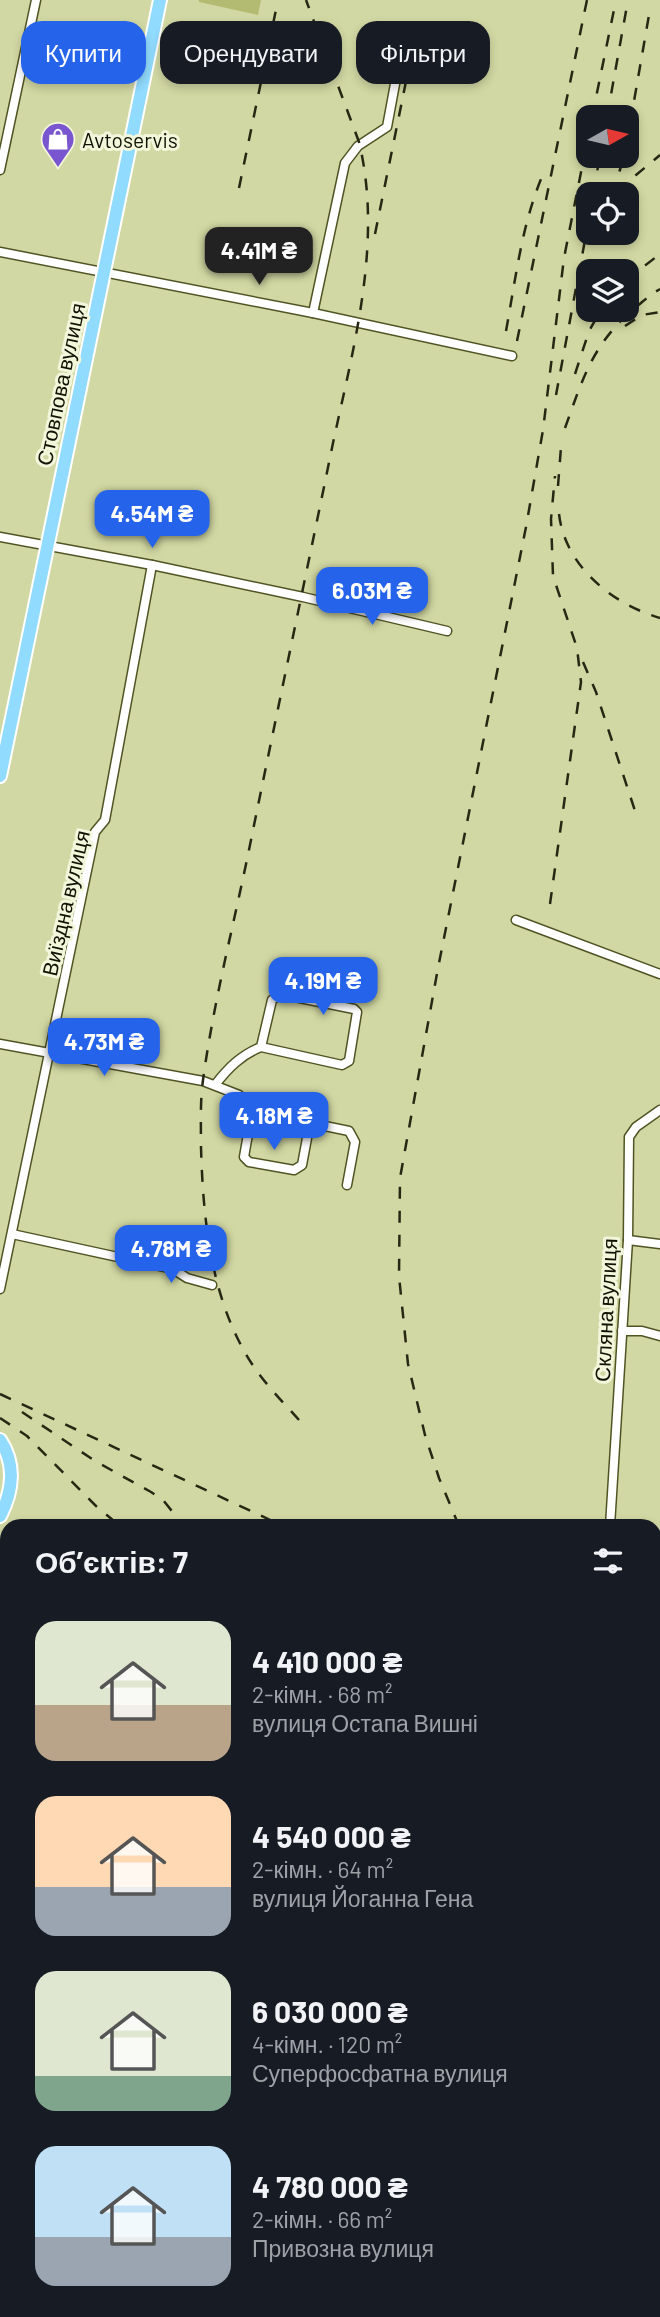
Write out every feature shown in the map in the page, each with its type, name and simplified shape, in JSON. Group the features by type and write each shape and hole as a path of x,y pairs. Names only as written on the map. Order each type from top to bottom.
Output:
{"main road":[{"name":"Стовпова вулиця","path":"0,776 160,0"},
{"path":"0,1440 11,1464 10,1486 0,1516"},
{"path":"0,1501 10,1486"}],"street":[{"path":"0,170 36,0"},
{"path":"313,313 345,163 358,146 387,128 395,84"},
{"path":"0,252 313,313 512,356"},
{"path":"0,537 300,596 447,631"},
{"name":"Виїздна вулиця","path":"0,1289 95,832 105,820 152,565"},
{"path":"516,919 660,974"},
{"path":"215,1085 233,1063 261,1047 342,1065 349,1061 357,1013 354,1009 280,994 272,1000 261,1047"},
{"path":"0,1044 215,1085 239,1095 252,1111 349,1131 355,1142 347,1185"},
{"name":"Скляна вулиця","path":"610,1519 628,1240 629,1136 636,1127 660,1110"},
{"path":"252,1111 244,1157 249,1162 299,1169 310,1122"},
{"path":"12,1234 173,1269 187,1278 212,1285"},
{"path":"628,1240 660,1244"},
{"path":"622,1331 642,1331 660,1336"}],"green space":[{"path":"199,0 261,0 258,15"}],"railway":[{"path":"239,188 278,0"},
{"path":"299,1420 252,1364 238,1340 218,1287 204,1203 201,1114 203,1080 213,1020 357,331 367,255 366,179 359,142 306,0"},
{"path":"517,341 587,0"},
{"path":"594,105 616,0"},
{"path":"609,105 628,0"},
{"path":"633,105 649,15"},
{"path":"375,234 405,84"},
{"path":"630,182 660,155"},
{"path":"456,1519 425,1435 408,1364 399,1276 400,1178 438,968 526,527 543,430 564,258 582,168"},
{"path":"595,182 598,168"},
{"path":"615,182 621,168"},
{"path":"506,331 525,230 544,172"},
{"path":"556,395 584,245"},
{"path":"639,270 660,254"},
{"path":"565,428 589,366 605,339 629,313 660,289"},
{"path":"625,326 642,315 660,312"},
{"path":"575,374 594,322"},
{"path":"558,486 561,447"},
{"path":"550,904 581,682 577,648 553,576 551,519 555,476"},
{"path":"559,514 563,533 571,550 594,580 625,603 660,618"},
{"path":"583,662 596,692 638,820"},
{"path":"0,1394 268,1519"},
{"path":"22,1412 95,1461 163,1500 178,1519"},
{"path":"0,1418 27,1436 112,1519"}],"place":[{"name":"Avtoservis","path":"58,169"}]}
